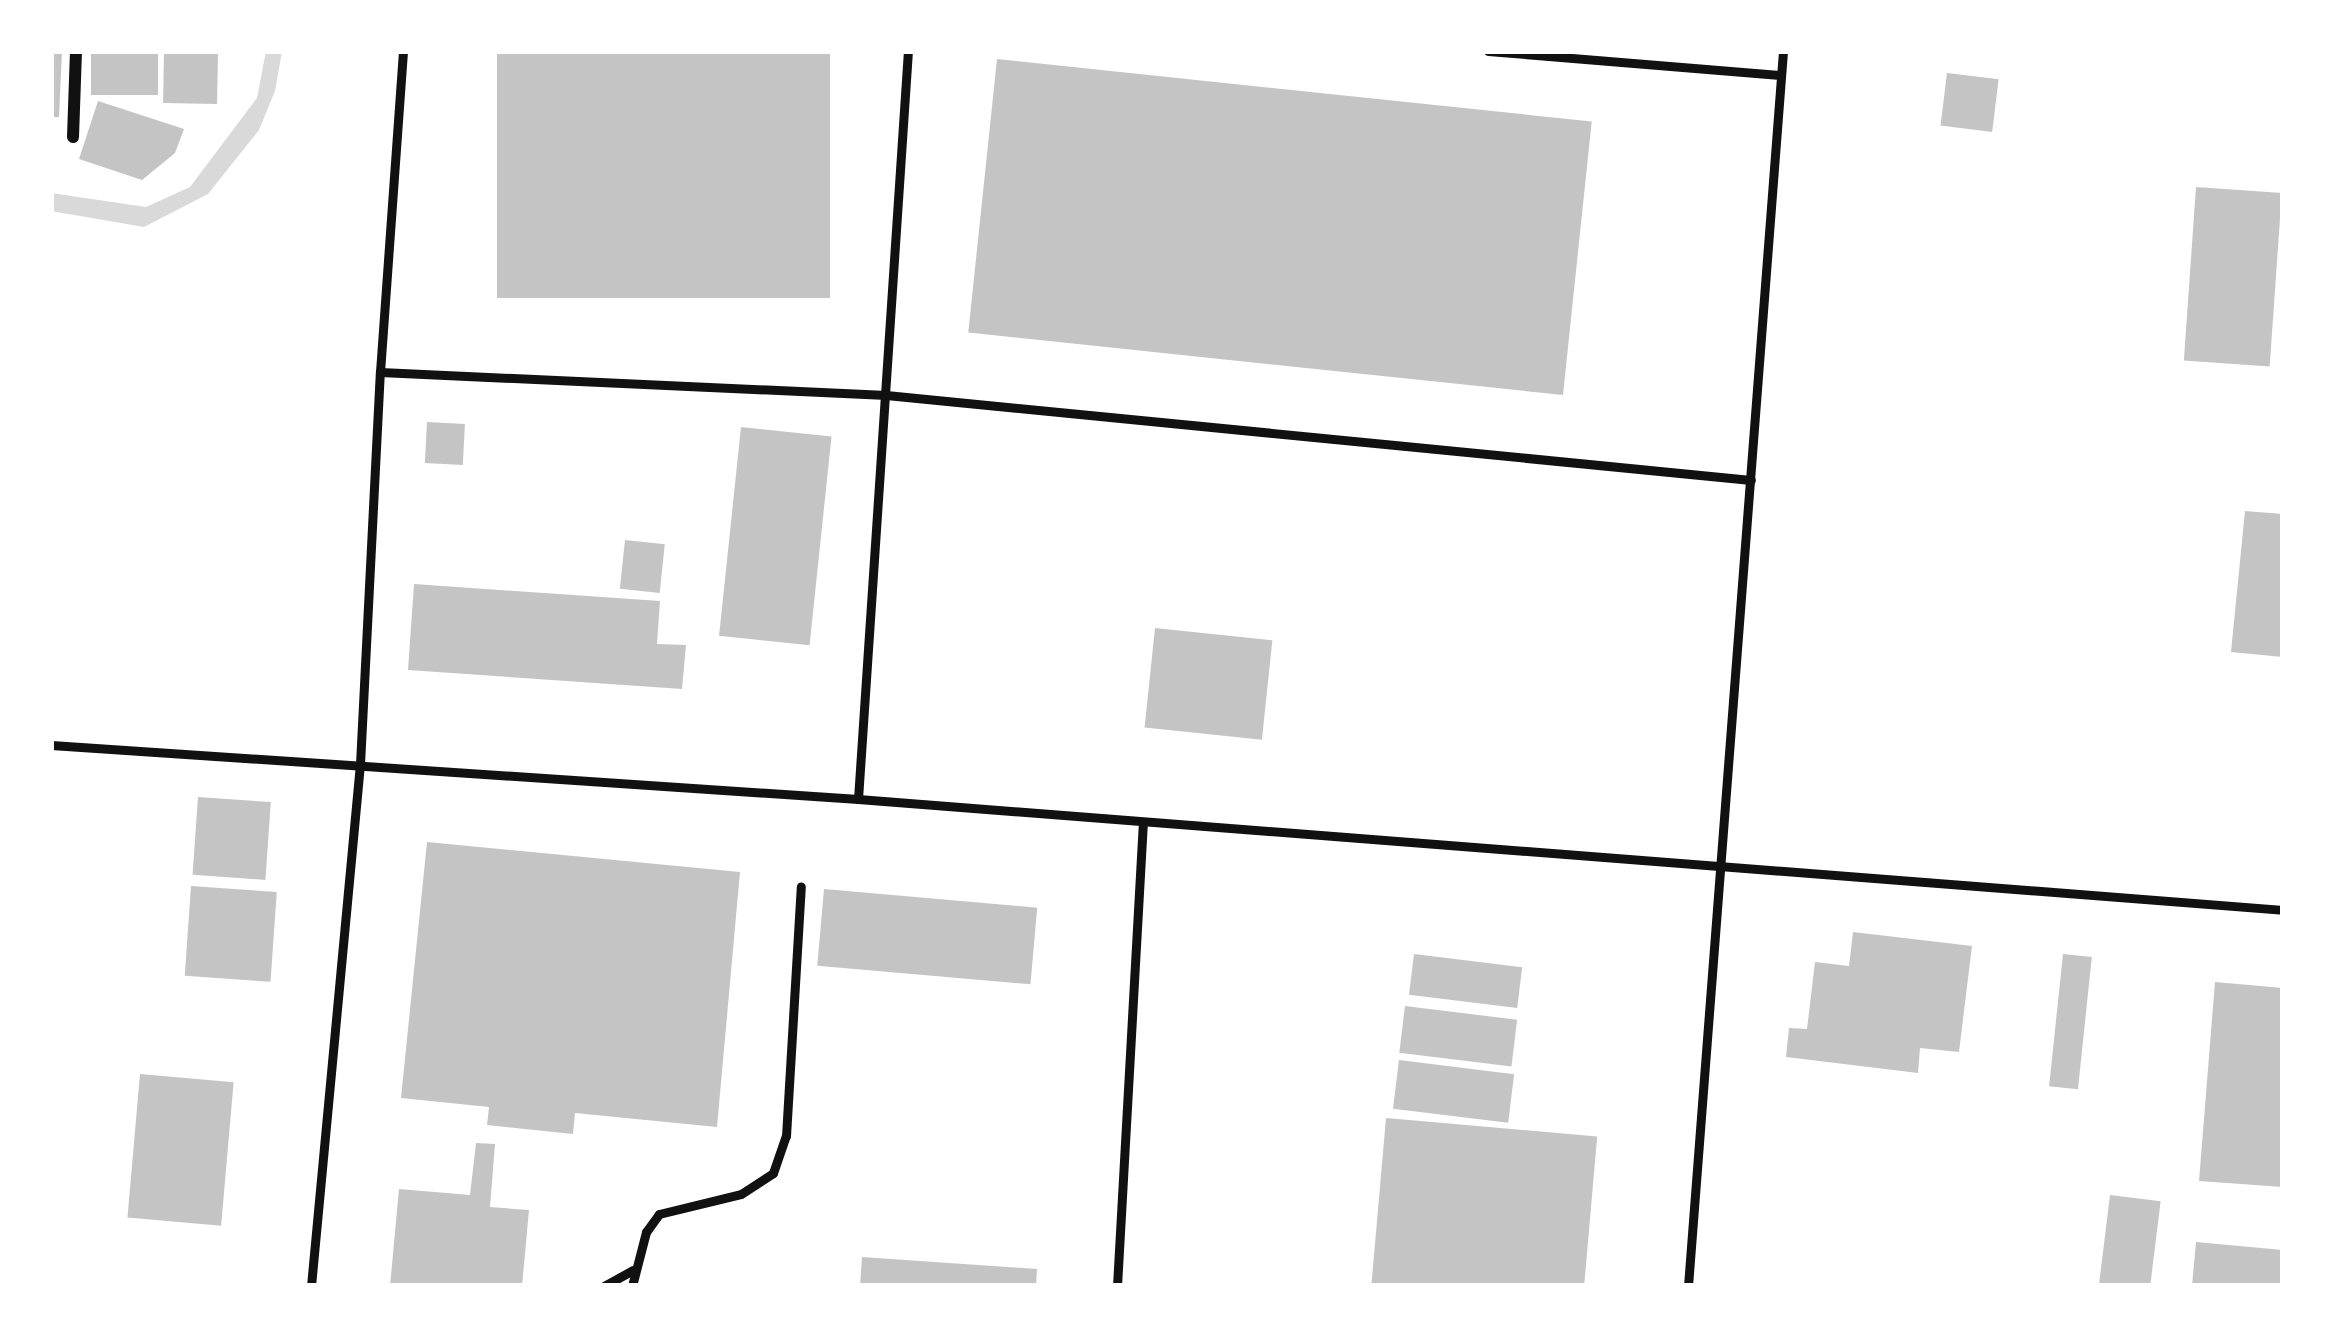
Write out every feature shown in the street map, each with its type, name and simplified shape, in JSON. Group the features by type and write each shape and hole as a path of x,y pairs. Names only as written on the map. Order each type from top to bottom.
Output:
{"street":[{"path":"73,137 76,51"}],"lane":[{"path":"311,1286 360,764 380,372 403,51"},
{"path":"858,799 908,51"},
{"path":"1488,51 1781,75"},
{"path":"1688,1286 1783,51"},
{"path":"380,372 886,395 1751,479"},
{"path":"51,745 858,799 1720,870 2283,910"},
{"path":"1117,1286 1143,824"},
{"path":"632,1286 633,1270 659,1214 741,1194 773,1173 786,1136 801,886"},
{"path":"604,1286 633,1270"}],"shaded area":[{"path":"266,51 282,51 275,91 259,130 208,194 144,227 51,211 51,193 146,207 190,187 257,98"}],"building":[{"path":"51,51 62,51 59,117 51,117"},
{"path":"91,51 158,51 158,95 91,95"},
{"path":"164,51 218,52 217,104 163,103"},
{"path":"497,51 830,51 830,298 497,298"},
{"path":"997,59 1592,122 1563,395 968,332"},
{"path":"1947,73 1999,79 1992,132 1941,126"},
{"path":"98,101 184,129 175,153 142,180 79,159"},
{"path":"2196,187 2282,193 2270,367 2184,361"},
{"path":"427,422 465,424 463,465 425,463"},
{"path":"741,427 832,437 810,645 719,636"},
{"path":"2245,511 2283,514 2283,657 2231,652"},
{"path":"625,540 665,544 660,593 620,589"},
{"path":"414,584 660,601 657,644 686,645 682,689 408,670"},
{"path":"1155,628 1272,640 1262,740 1145,727"},
{"path":"198,797 271,802 265,880 193,875"},
{"path":"427,842 740,872 717,1127 575,1113 573,1134 487,1125 489,1107 401,1098"},
{"path":"191,886 277,892 271,982 185,976"},
{"path":"824,889 1037,908 1030,984 817,966"},
{"path":"1853,932 1972,946 1959,1052 1920,1048 1918,1073 1786,1057 1789,1028 1807,1029 1815,962 1849,966"},
{"path":"1414,954 1522,967 1517,1008 1409,995"},
{"path":"2063,954 2092,957 2078,1089 2049,1086"},
{"path":"2215,982 2283,988 2283,1187 2199,1181"},
{"path":"1405,1006 1517,1020 1511,1066 1399,1053"},
{"path":"1399,1060 1514,1074 1508,1123 1393,1109"},
{"path":"140,1074 234,1082 221,1226 127,1217"},
{"path":"1386,1118 1597,1136 1584,1286 1372,1283"},
{"path":"476,1143 495,1144 490,1207 529,1210 522,1286 390,1286 399,1189 470,1195"},
{"path":"2110,1195 2161,1201 2150,1286 2099,1284"},
{"path":"2196,1242 2283,1250 2283,1286 2192,1286"},
{"path":"862,1257 1037,1269 1036,1286 860,1286"}]}
